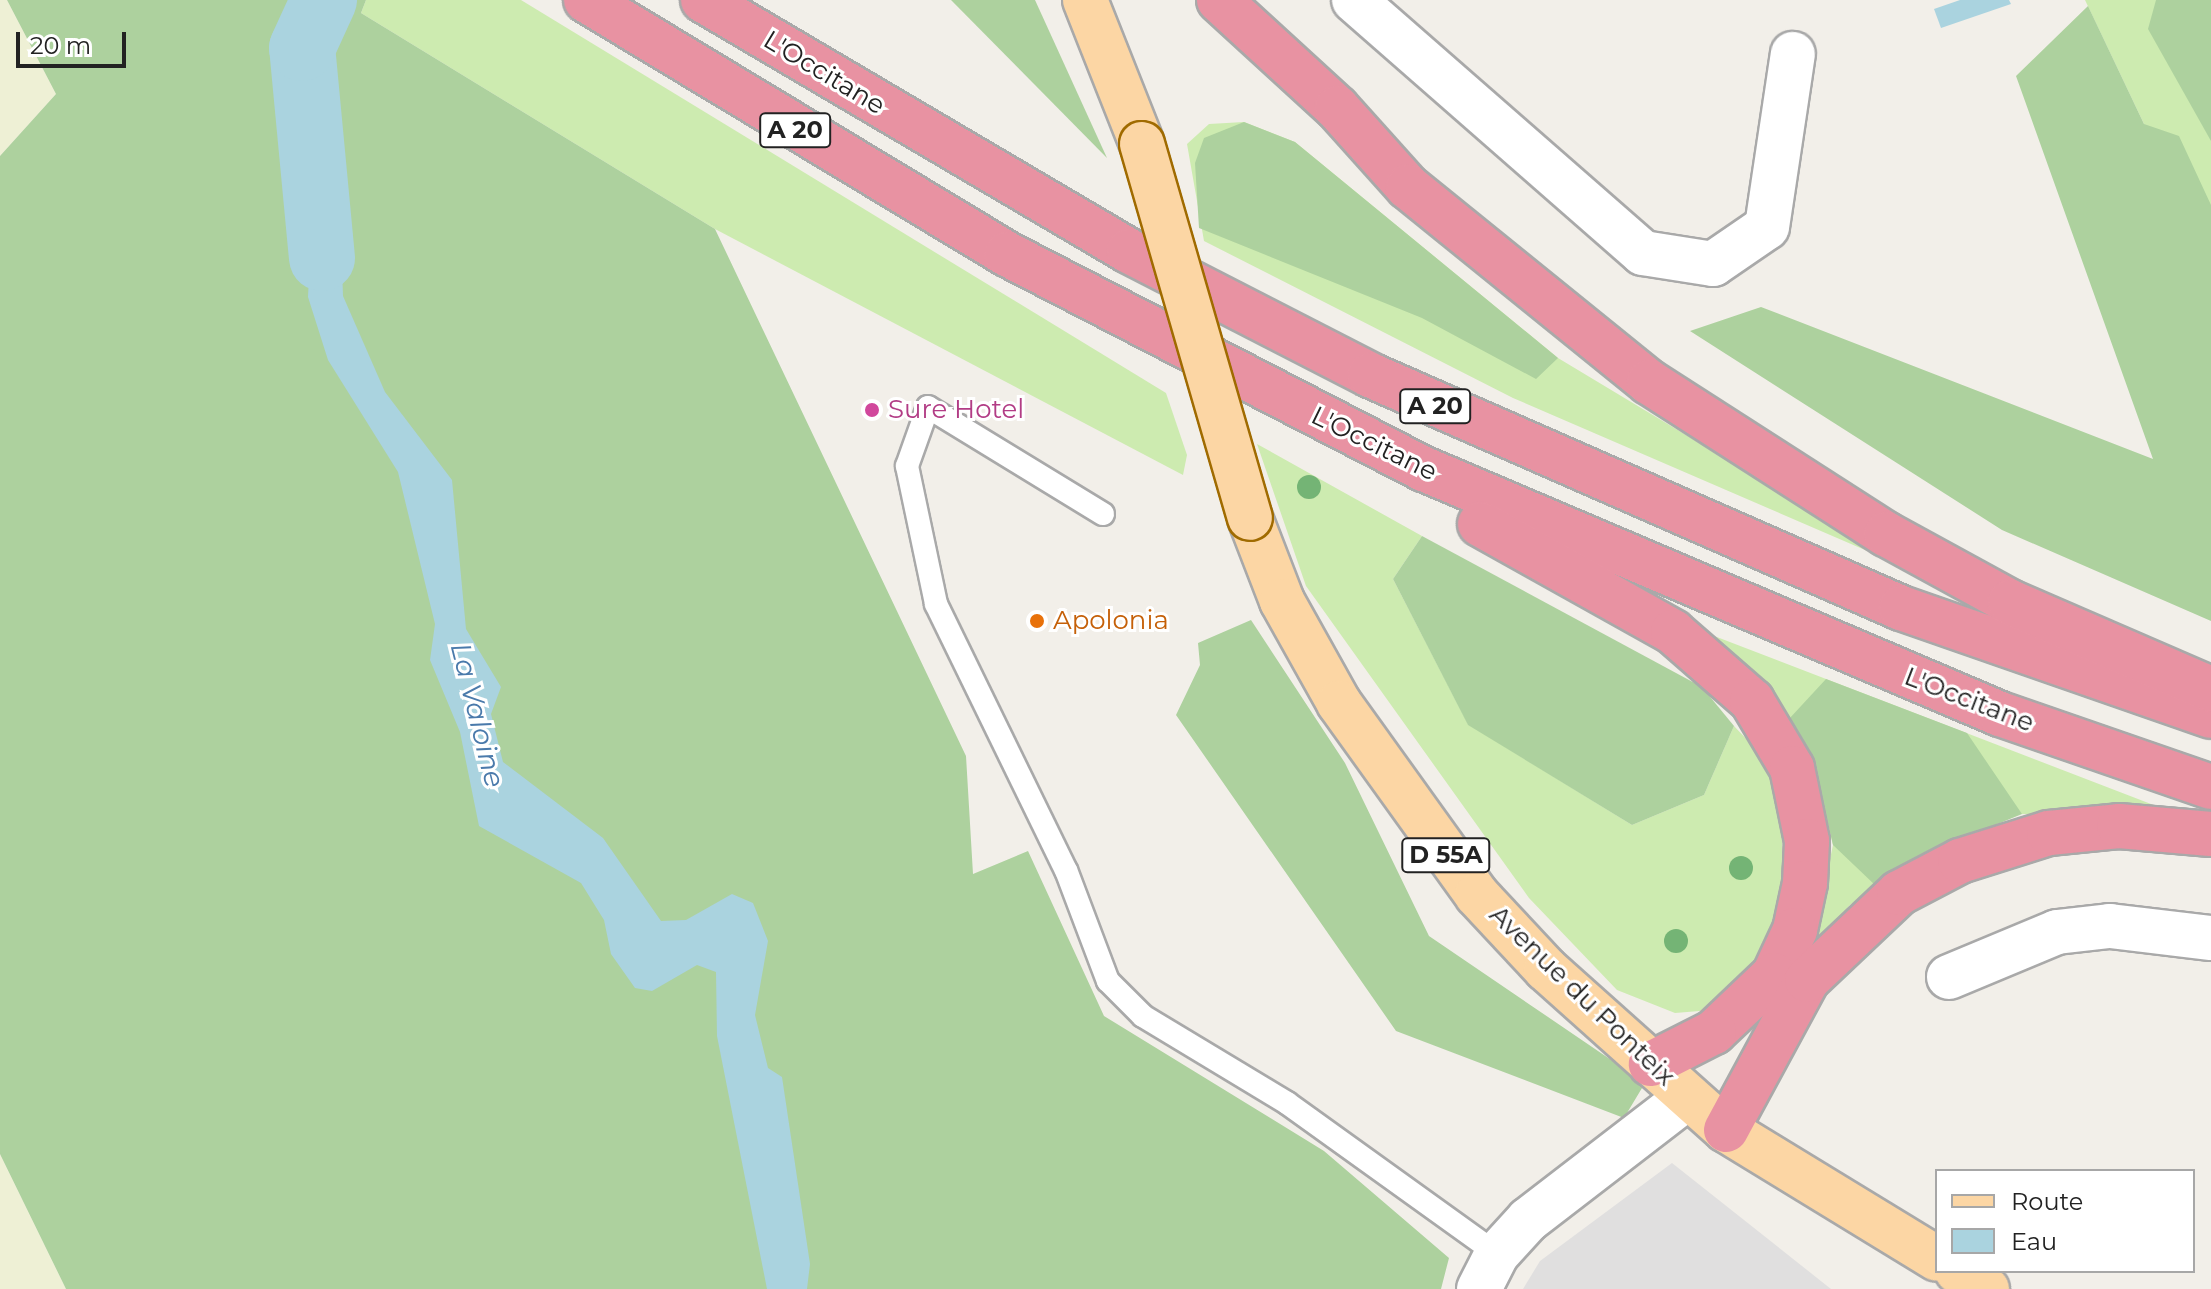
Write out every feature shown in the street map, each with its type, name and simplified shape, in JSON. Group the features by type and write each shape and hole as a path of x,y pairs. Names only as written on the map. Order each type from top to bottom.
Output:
{"highway":[{"name":"L'Occitane","path":"586,0 1007,254 1424,469 2000,714 2211,787"},
{"name":"L'Occitane","path":"703,0 1116,244 1370,375 1745,545 2085,676 2211,716"},
{"path":"1219,0 1337,108 1408,187 1649,382 1886,534 2010,602 2211,689"},
{"path":"1424,469 1478,523 1673,632 1752,701 1792,768 1807,841 1805,883 1795,930 1774,975 1714,1032 1651,1064"},
{"path":"1726,1130 1807,980 1899,893 1960,861 2049,833 2119,826 2211,834"}],"main road":[{"name":"Avenue du Ponteix","path":"1085,0 1125,88 1250,518 1300,639 1397,792 1497,916 1651,1064 1726,1130 1935,1258"},
{"path":"1960,1273 1987,1289"}],"street":[{"path":"1354,0 1643,253 1713,264 1767,227 1793,54"},
{"path":"1949,977 2057,932 2110,926 2211,938"},
{"path":"1488,1271 1528,1220 1688,1097"}],"lane":[{"path":"1103,514 928,407 907,466 936,604 1066,870 1108,981 1143,1016 1287,1103 1488,1271"}],"shaded area":[{"path":"1672,1163 1831,1289 1523,1289 1540,1261"}],"green space":[{"path":"0,0 7,0 56,94 0,156"},
{"path":"7,0 366,0 361,13 715,229 966,756 973,874 1028,851 1104,1016 1324,1151 1449,1258 1441,1289 66,1289 0,1154 0,156 56,94"},
{"path":"366,0 521,0 1166,393 1187,455 1183,475 715,229 361,13"},
{"path":"951,0 1035,0 1107,158"},
{"path":"2085,0 2211,0 2211,264 2144,124"},
{"path":"2156,0 2211,0 2211,141 2148,29"},
{"path":"2088,6 2144,124 2179,136 2211,205 2211,621 2002,530 1690,331 1761,307 2153,459 2016,76"},
{"path":"1244,122 1295,142 1558,358 1909,569 1513,398 1204,241 1187,144 1209,124"},
{"path":"1244,122 1295,142 1558,358 1536,379 1422,318 1199,228 1195,163 1204,138"},
{"path":"1257,444 1422,536 1393,579 1468,724 1632,825 1704,795 1734,726 1753,746 1783,789 1782,919 1763,968 1724,1009 1675,1013 1617,990 1529,898 1306,586"},
{"path":"1422,536 1702,687 1734,726 1704,795 1632,825 1468,725 1393,579"},
{"path":"1251,620 1345,763 1429,936 1645,1083 1624,1118 1396,1031 1176,715 1200,665 1198,643"},
{"path":"1709,634 2177,814 2021,814 1916,857 1850,905 1810,952 1833,845 1813,760 1776,698"},
{"path":"1826,679 1967,733 2022,814 1916,857 1876,886 1833,845 1813,760 1789,719"},
{"path":"0,1154 66,1289 0,1289"}],"water":[{"path":"312,0 340,0 316,53 338,152 343,296 385,392 452,480 466,629 501,687 491,714 503,762 603,838 661,921 686,920 732,894 753,903 768,941 755,1015 768,1068 782,1077 810,1264 807,1289 767,1289 717,1036 716,972 697,965 652,991 635,988 611,954 604,920 581,883 479,826 460,732 430,660 435,624 398,472 328,360 308,297 314,166 286,57"},
{"path":"1960,0 2009,0 2011,4 1941,28 1934,9"}],"waterway":[{"name":"La Valoine","path":"322,258 302,48 324,0"}],"place":[{"name":"Sure Hotel","path":"872,410"},
{"name":"Apolonia","path":"1037,621"}]}
